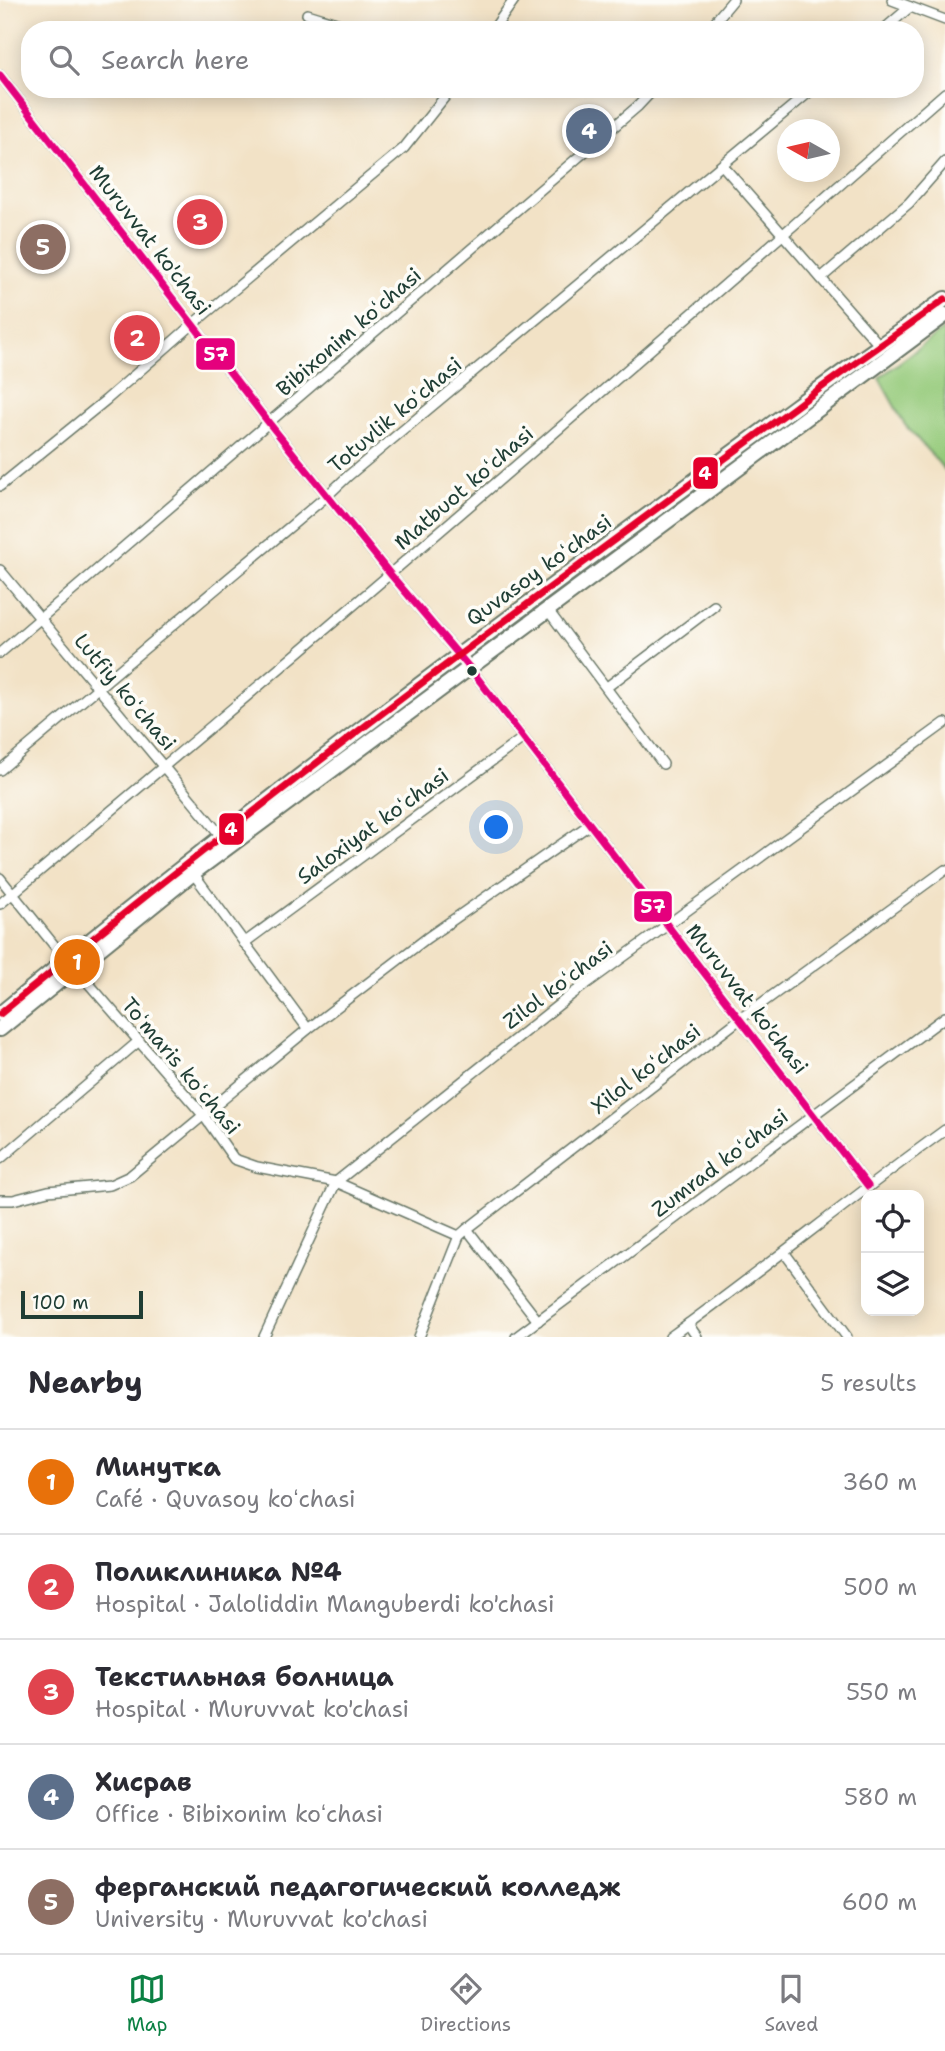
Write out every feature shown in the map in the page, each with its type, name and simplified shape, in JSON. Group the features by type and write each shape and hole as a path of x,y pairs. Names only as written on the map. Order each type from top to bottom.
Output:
{"main road":[{"name":"Quvasoy koʻchasi","path":"0,1030 70,964 222,838 458,655 945,299"},
{"name":"Quvasoy koʻchasi","path":"0,1014 945,315"}],"street":[{"path":"499,21 514,0"},
{"path":"716,21 733,0"},
{"path":"892,0 945,20"},
{"path":"894,21 910,7"},
{"path":"307,14 330,21"},
{"name":"Muruvvat ko'chasi","path":"0,75 269,423 329,494 391,575 470,667 868,1185"},
{"name":"Matbuot koʻchasi","path":"0,904 391,575 945,93"},
{"path":"0,486 106,401 193,324 404,148 444,98"},
{"name":"Bibixonim koʻchasi","path":"0,653 646,98"},
{"name":"Totuvlik koʻchasi","path":"0,770 329,494 348,475 802,98"},
{"path":"821,278 909,203 945,162"},
{"path":"723,166 881,347"},
{"name":"Lutfiy koʻchasi","path":"0,570 100,687 222,838"},
{"path":"607,687 714,606"},
{"path":"547,609 663,764"},
{"name":"Zilol koʻchasi","path":"264,1337 336,1182 571,995 945,723"},
{"name":"Saloxiyat koʻchasi","path":"244,943 523,738"},
{"path":"0,1200 13,1200 47,1191 110,1185 130,1176 308,1029 427,938 589,825"},
{"name":"Xilol koʻchasi","path":"419,1337 459,1236 740,1019 945,870"},
{"path":"189,876 244,943 308,1029"},
{"name":"Toʻmaris koʻchasi","path":"0,878 70,964 204,1116 234,1159 257,1167 336,1182 459,1236"},
{"name":"Zumrad koʻchasi","path":"516,1337 945,1017"},
{"path":"0,1159 139,1041"},
{"path":"670,1337 868,1185 945,1130"},
{"path":"467,1229 538,1321"},
{"path":"784,1252 846,1337"},
{"path":"688,1324 698,1337"}],"green space":[{"path":"945,328 945,470 905,425 879,378"}],"transit line":[{"name":"57","path":"0,75 269,423 469,667 868,1186"},
{"name":"4","path":"0,1014 195,857 393,705 694,481 945,299"}],"place":[{"name":"Хисрав","path":"589,131"},
{"name":"Текстильная болница","path":"200,222"},
{"name":"ферганский педагогический колледж","path":"43,247"},
{"name":"Поликлиника №4","path":"137,338"},
{"name":"Минутка","path":"77,962"}]}
